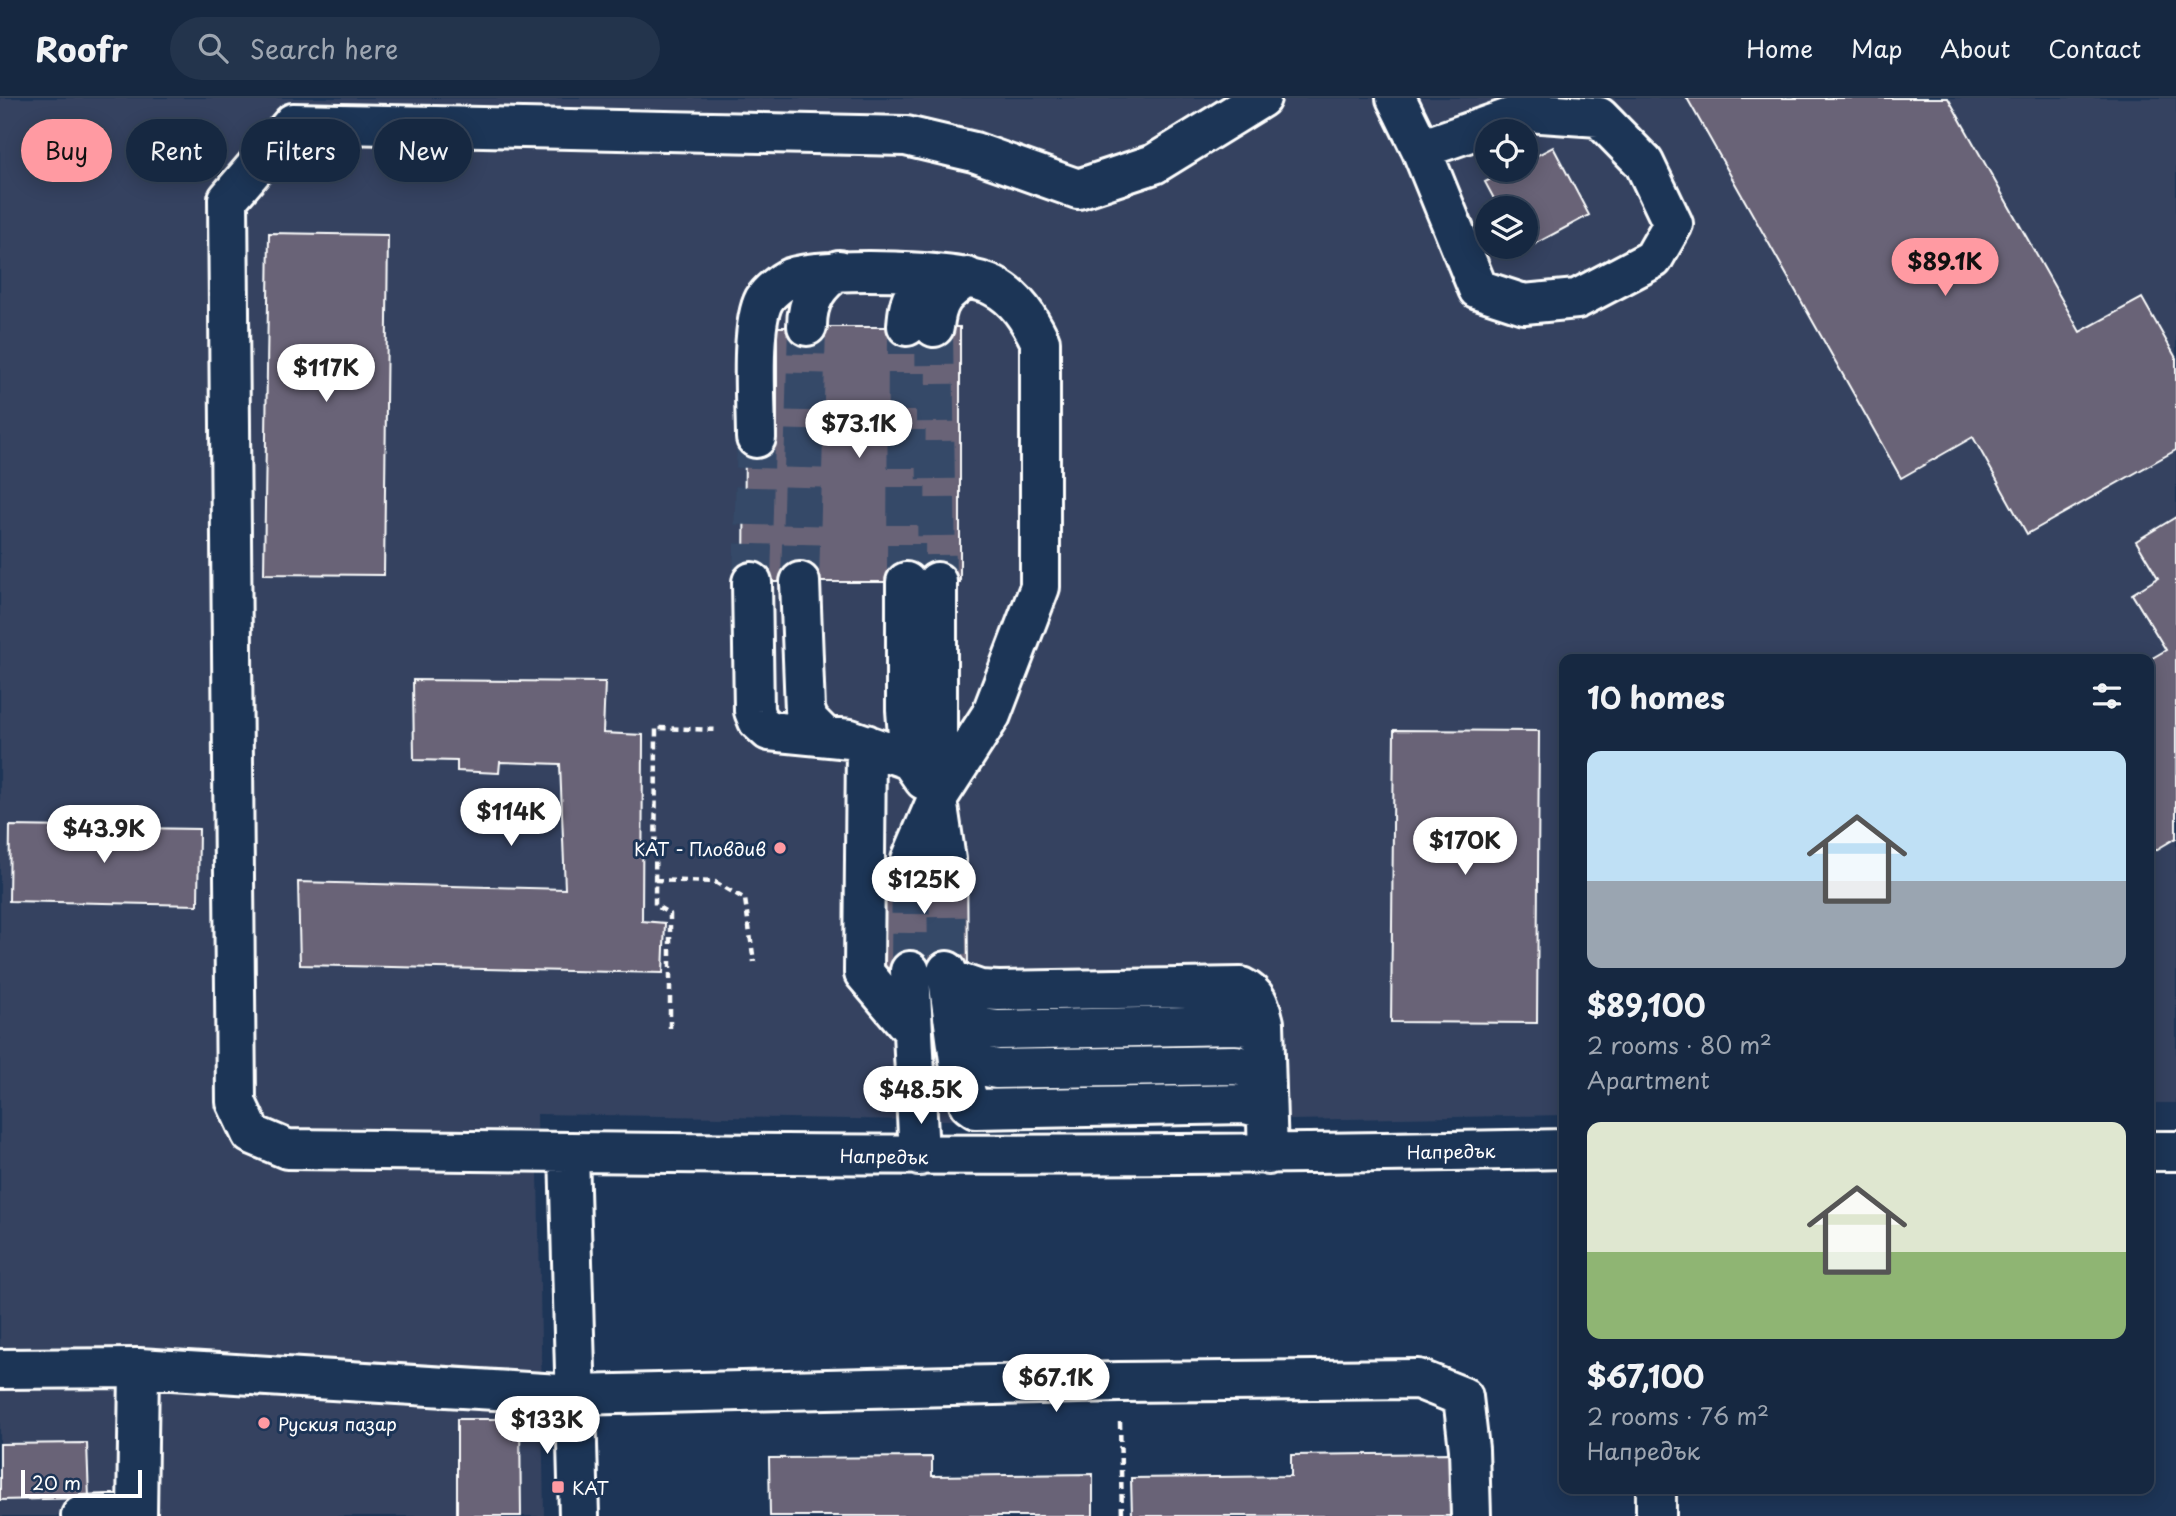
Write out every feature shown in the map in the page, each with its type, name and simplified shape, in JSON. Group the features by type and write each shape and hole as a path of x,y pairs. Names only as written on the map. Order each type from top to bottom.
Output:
{"street":[{"name":"Напредък","path":"1261,98 1154,164 1078,189 974,152 906,136 293,123 228,199 236,1102 251,1133 287,1149 919,1156 1268,1155 1559,1149"},
{"path":"1396,98 1421,149 1478,289 1524,304 1577,299 1653,259 1673,224 1644,163 1599,117 1527,112 1421,149"},
{"path":"808,326 790,298 798,286 837,272"},
{"path":"757,438 756,324 765,298 790,278 837,272 953,276 994,286 1024,310 1041,341 1040,587 991,715 937,799"},
{"path":"920,327 911,297 919,287 953,276"},
{"path":"819,736 831,723 789,582 754,711 758,721 910,760"},
{"path":"929,860 937,799 922,582 906,710 910,760 937,799"},
{"path":"819,736 864,973 913,1031 919,1156"},
{"path":"913,1031 948,1014 980,990 1241,987 1251,992 1259,1004 1265,1069 1268,1155"},
{"path":"948,1014 969,1104 976,1108 1245,1104 1260,1108 1265,1069"},
{"path":"948,1014 972,1046 997,1050 1233,1046 1245,1048 1265,1069"},
{"path":"2154,1151 2176,1151"},
{"path":"569,1152 579,1516"},
{"path":"81,1516 137,1515 139,1367"},
{"path":"0,1369 139,1367 576,1395 1119,1382 1418,1379 1463,1397 1469,1448 1471,1516"},
{"path":"1656,1494 1656,1516"}],"path":[{"path":"670,1028 670,914 655,905 656,728 819,736"},
{"path":"655,880 715,882 744,899 754,962"},
{"path":"1119,1382 1122,1516"}],"shaded area":[{"path":"0,98 2176,98 2176,1103 2154,1103 2154,654 1559,654 1559,1115 1291,1120 918,1120 537,1114 544,1516 0,1516"}],"building":[{"path":"1687,98 1948,98 2080,332 2142,298 2176,358 2176,450 2027,534 1973,437 1901,478"},
{"path":"1553,147 1589,215 1538,242 1538,196 1493,196 1485,182 1538,182 1538,155"},
{"path":"269,233 388,235 384,575 264,574"},
{"path":"777,327 960,327 960,582 744,582 745,437 777,438"},
{"path":"2176,517 2176,838 2154,851 2154,657 2166,650 2132,594 2158,578 2136,541"},
{"path":"413,680 605,682 603,733 643,735 642,921 665,923 663,973 300,965 298,882 565,889 560,764 500,762 499,773 457,771 457,761 414,760"},
{"path":"1394,730 1539,731 1537,1023 1391,1022"},
{"path":"10,826 199,829 198,905 9,901"},
{"path":"880,860 967,860 968,971 880,971"},
{"path":"457,1419 520,1419 521,1516 457,1516"},
{"path":"87,1443 89,1498 0,1500 0,1444"},
{"path":"1451,1453 1452,1516 1132,1516 1131,1478 1291,1476 1291,1455"},
{"path":"932,1457 932,1476 1093,1474 1093,1516 770,1516 769,1458"}],"tunnel":[{"path":"800,582 807,326"},
{"path":"906,582 907,326"},
{"path":"934,327 937,582"},
{"path":"752,582 756,438"},
{"path":"910,971 911,860"},
{"path":"946,860 947,971"}],"place":[{"name":"КАТ - Пловдив","path":"780,848"},
{"name":"Руския пазар","path":"264,1423"},
{"name":"КАТ","path":"558,1487"}]}
